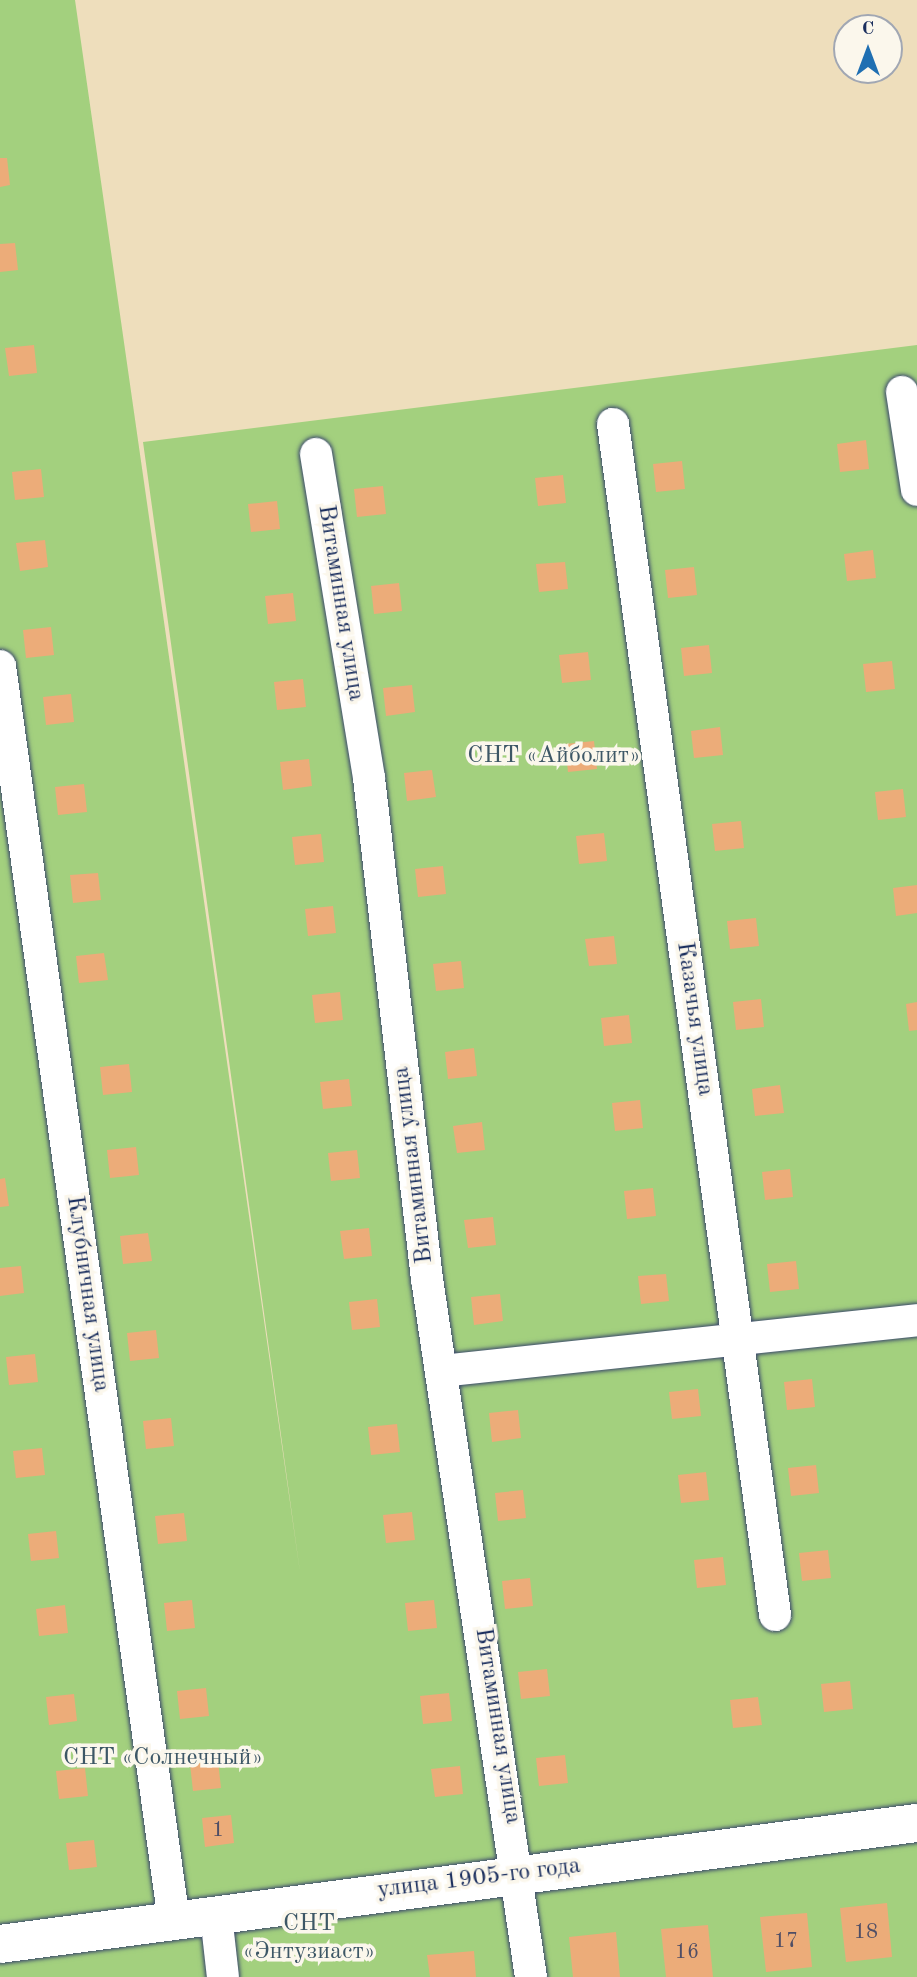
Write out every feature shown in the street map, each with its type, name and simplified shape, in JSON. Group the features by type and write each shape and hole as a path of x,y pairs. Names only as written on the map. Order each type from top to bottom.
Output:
{"street":[{"path":"902,392 917,490"},
{"name":"Казачья улица","path":"613,424 741,1342 775,1615"},
{"name":"Витаминная улица","path":"316,454 369,778 442,1371 519,1876 531,1977"},
{"name":"Клубничная улица","path":"0,666 174,1921"},
{"path":"442,1371 741,1342 917,1320"},
{"name":"улица 1905-го года","path":"0,1944 917,1823"},
{"path":"216,1915 223,1977"}],"green space":[{"name":"СНТ «Айболит»","path":"0,0 75,0 300,1572 143,442 917,345 917,1977 0,1977"}],"building":[{"path":"0,158 7,158 10,185 0,187"},
{"path":"15,243 18,270 0,272 0,244"},
{"path":"34,345 37,373 9,376 5,348"},
{"path":"866,440 869,469 840,472 837,444"},
{"path":"682,461 685,489 656,492 653,464"},
{"path":"41,469 44,497 15,500 12,472"},
{"path":"563,475 566,503 538,506 535,478"},
{"path":"383,486 386,514 357,517 354,489"},
{"path":"277,501 280,529 251,532 248,504"},
{"path":"45,540 48,567 20,571 16,543"},
{"path":"873,550 876,578 847,581 844,554"},
{"path":"565,562 568,589 539,592 536,564"},
{"path":"694,567 697,595 668,598 665,570"},
{"path":"399,583 402,611 374,614 371,586"},
{"path":"293,593 296,621 268,624 265,596"},
{"path":"51,627 54,655 26,658 23,630"},
{"path":"709,645 712,673 684,676 681,648"},
{"path":"588,652 591,680 562,683 559,655"},
{"path":"892,661 895,689 866,692 863,664"},
{"path":"303,679 306,707 277,710 274,682"},
{"path":"412,685 415,712 386,716 383,688"},
{"path":"71,694 74,722 46,725 43,697"},
{"path":"720,727 723,755 694,758 691,731"},
{"path":"594,741 597,769 568,772 565,744"},
{"path":"309,759 312,786 283,790 280,762"},
{"path":"432,770 436,797 407,801 404,773"},
{"path":"84,784 87,812 58,815 55,787"},
{"path":"903,789 906,817 878,820 875,792"},
{"path":"741,821 744,848 715,851 712,824"},
{"path":"604,833 607,861 579,864 576,836"},
{"path":"321,834 324,862 295,865 292,837"},
{"path":"443,866 446,894 418,897 415,869"},
{"path":"98,873 101,900 73,903 70,875"},
{"path":"917,885 917,913 896,916 893,888"},
{"path":"333,906 336,933 308,936 305,909"},
{"path":"756,918 759,946 730,949 727,921"},
{"path":"614,936 617,964 589,966 585,939"},
{"path":"104,953 108,980 79,983 76,956"},
{"path":"461,961 464,988 436,991 433,964"},
{"path":"340,992 343,1020 315,1023 312,995"},
{"path":"761,999 764,1027 736,1030 733,1002"},
{"path":"917,1002 917,1030 909,1031 906,1004"},
{"path":"629,1015 632,1043 604,1046 601,1018"},
{"path":"474,1048 477,1076 448,1079 445,1052"},
{"path":"129,1064 132,1092 103,1095 100,1067"},
{"path":"349,1079 352,1106 323,1109 320,1082"},
{"path":"780,1085 784,1113 755,1116 752,1089"},
{"path":"640,1100 643,1128 615,1131 612,1103"},
{"path":"482,1122 485,1150 457,1153 453,1126"},
{"path":"136,1147 139,1175 110,1178 107,1150"},
{"path":"357,1150 360,1178 331,1181 328,1153"},
{"path":"790,1169 793,1197 765,1200 762,1172"},
{"path":"5,1178 9,1206 0,1207 0,1179"},
{"path":"653,1188 656,1216 627,1219 624,1191"},
{"path":"493,1217 496,1245 468,1248 464,1220"},
{"path":"369,1228 372,1256 344,1259 340,1231"},
{"path":"148,1233 152,1261 123,1264 120,1236"},
{"path":"796,1261 799,1289 770,1292 767,1264"},
{"path":"21,1266 24,1293 0,1296 0,1268"},
{"path":"666,1274 669,1301 641,1304 638,1276"},
{"path":"500,1294 503,1321 474,1325 471,1297"},
{"path":"377,1299 380,1327 352,1330 349,1302"},
{"path":"156,1330 159,1358 130,1361 127,1333"},
{"path":"35,1354 38,1382 9,1385 6,1357"},
{"path":"812,1379 815,1407 787,1410 784,1382"},
{"path":"698,1389 701,1416 672,1419 669,1392"},
{"path":"518,1410 521,1438 492,1442 489,1413"},
{"path":"171,1418 174,1446 146,1449 143,1421"},
{"path":"397,1424 400,1452 371,1455 368,1427"},
{"path":"42,1448 45,1475 16,1478 13,1451"},
{"path":"816,1465 819,1493 791,1496 788,1468"},
{"path":"706,1472 709,1500 681,1503 678,1475"},
{"path":"523,1490 526,1518 498,1521 495,1493"},
{"path":"412,1512 415,1540 386,1543 383,1515"},
{"path":"184,1513 187,1541 158,1544 155,1516"},
{"path":"56,1531 59,1558 31,1561 28,1534"},
{"path":"828,1550 831,1578 802,1581 799,1553"},
{"path":"723,1557 726,1585 697,1588 694,1560"},
{"path":"530,1578 533,1606 505,1609 502,1581"},
{"path":"192,1600 195,1628 167,1631 164,1603"},
{"path":"434,1600 437,1628 408,1631 405,1603"},
{"path":"65,1605 68,1633 39,1636 36,1609"},
{"path":"547,1669 550,1696 521,1699 518,1672"},
{"path":"850,1681 853,1709 824,1712 821,1684"},
{"path":"206,1688 209,1716 180,1719 177,1691"},
{"path":"449,1693 452,1721 423,1724 420,1696"},
{"path":"74,1694 77,1721 49,1725 46,1697"},
{"path":"758,1697 762,1725 733,1728 730,1700"},
{"path":"565,1755 568,1783 539,1786 536,1758"},
{"path":"218,1761 221,1788 193,1791 190,1764"},
{"path":"460,1766 463,1794 435,1797 431,1769"},
{"path":"85,1768 88,1796 59,1799 56,1771"},
{"path":"231,1815 234,1843 205,1847 202,1818"},
{"path":"94,1840 97,1867 69,1870 66,1843"},
{"path":"887,1903 892,1957 846,1962 840,1908"},
{"path":"807,1913 812,1967 766,1972 760,1917"},
{"path":"708,1925 713,1977 666,1977 661,1929"},
{"path":"616,1932 620,1977 573,1977 569,1937"},
{"path":"474,1951 476,1977 430,1977 427,1955"}],"park label":[{"name":"СНТ «Солнечный»","path":"163,1759"},
{"name":"СНТ «Энтузиаст»","path":"309,1939"}]}
